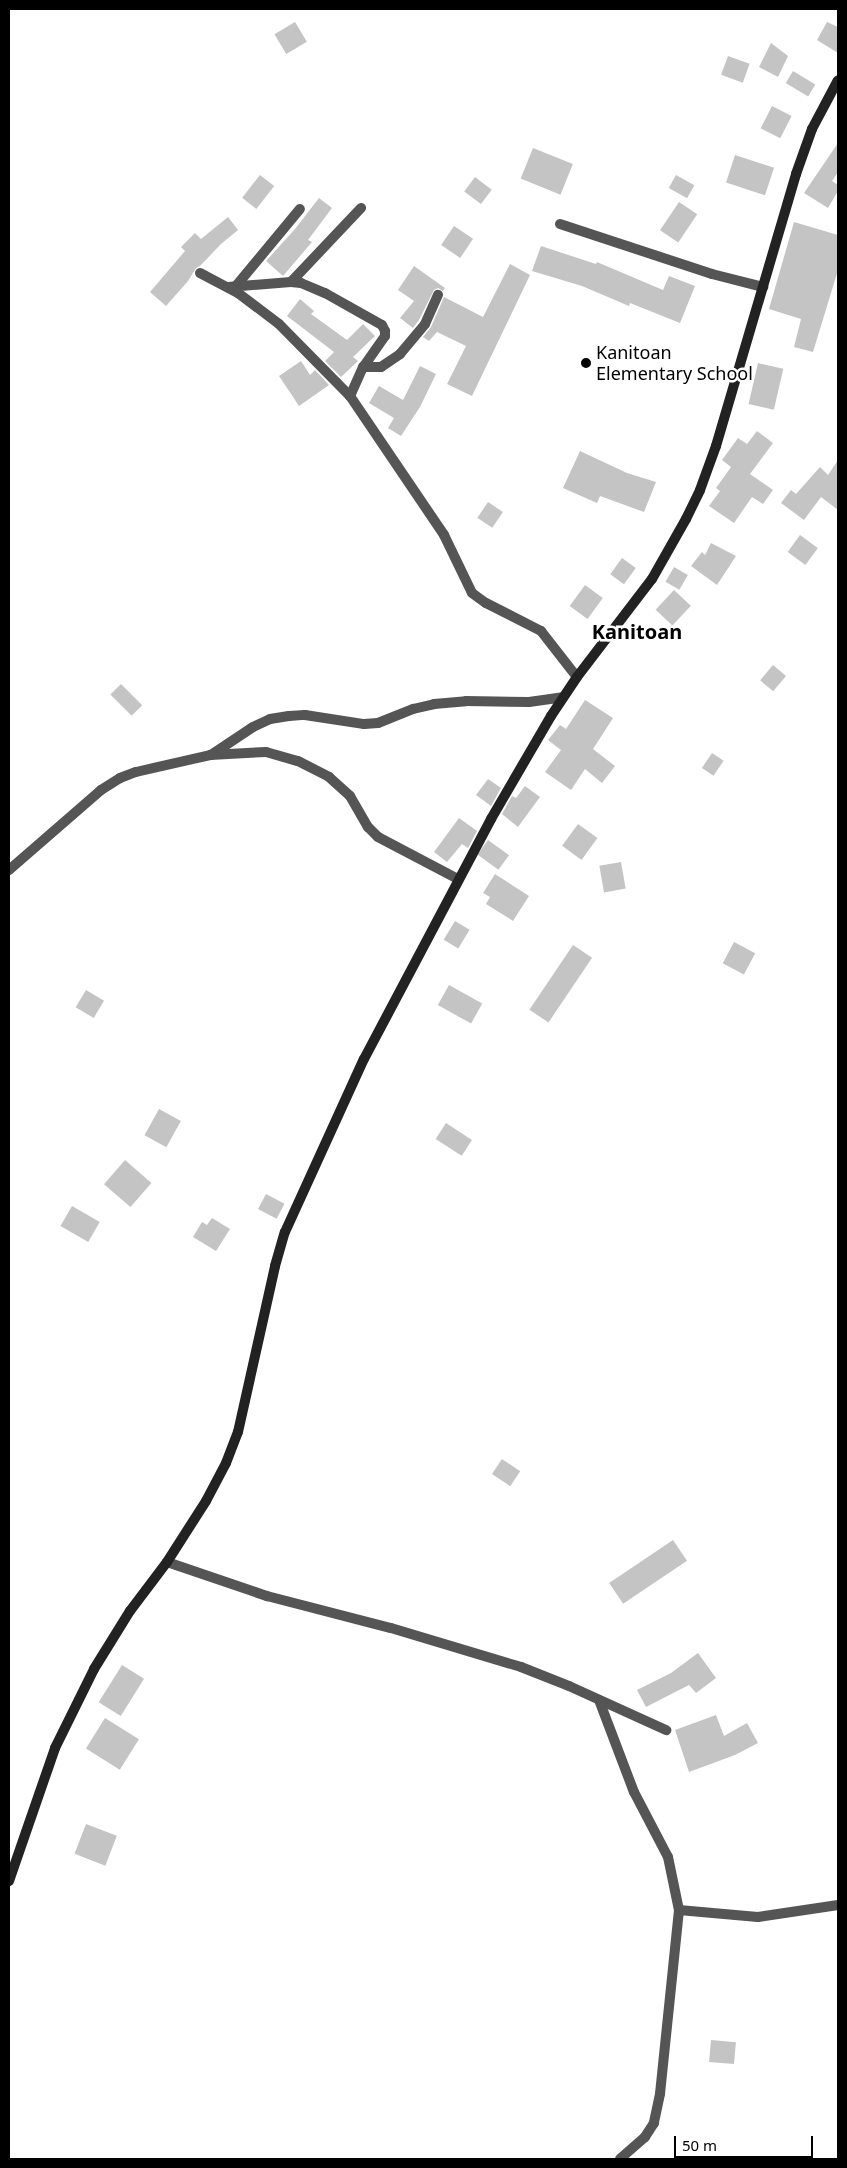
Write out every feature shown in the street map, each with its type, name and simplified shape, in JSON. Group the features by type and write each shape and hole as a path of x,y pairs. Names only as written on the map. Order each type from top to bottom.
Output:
{"street":[{"path":"9,1881 55,1748 90,1678 130,1610 167,1562 206,1501 226,1463 238,1432 275,1266 300,1197 364,1060 458,879 563,697 652,579 690,512 716,446 812,128 838,80"},
{"path":"291,282 361,208"},
{"path":"232,286 300,209"},
{"path":"560,224 712,274 763,286"},
{"path":"200,273 232,286 279,324 350,396 444,535 472,593 486,603 541,631 577,677"},
{"path":"232,286 291,282 309,286 368,316 384,327 385,336 382,344 363,367 350,396"},
{"path":"363,367 381,367 400,354 425,324 438,295"},
{"path":"210,755 253,727 270,719 280,717 305,715 364,724 378,723 413,709 434,704 466,701 528,702 563,697"},
{"path":"9,870 101,790 120,778 136,772 210,755 266,752 298,761 330,777 350,796 368,827 378,837 458,879"},
{"path":"167,1562 267,1596 480,1654 545,1676 666,1730"},
{"path":"598,1700 632,1786 668,1858 678,1910 657,2113 654,2123 645,2137 620,2159"},
{"path":"678,1910 758,1917 838,1905"}],"building":[{"path":"295,22 307,42 286,54 274,34"},
{"path":"827,22 838,27 838,53 817,40"},
{"path":"771,43 788,56 778,77 759,67"},
{"path":"728,56 750,64 743,83 721,75"},
{"path":"793,71 815,84 808,96 786,83"},
{"path":"772,106 792,116 780,138 761,128"},
{"path":"838,143 838,172 832,181 838,185 838,191 828,208 804,193"},
{"path":"533,148 573,164 561,195 521,179"},
{"path":"735,155 774,168 765,195 726,183"},
{"path":"260,175 274,186 256,209 242,198"},
{"path":"676,175 694,185 687,198 669,188"},
{"path":"475,177 492,190 481,204 464,191"},
{"path":"319,198 332,208 308,240 312,242 283,276 266,261 295,229"},
{"path":"679,202 697,214 678,242 660,230"},
{"path":"228,217 238,230 196,268 188,281 166,306 150,292 185,251 181,247 195,233 201,239"},
{"path":"794,222 838,235 838,270 813,352 794,347 801,319 769,309"},
{"path":"454,226 473,239 460,258 441,245"},
{"path":"541,246 596,264 597,262 663,290 669,276 695,286 680,323 630,303 629,306 582,286 532,271"},
{"path":"510,264 530,275 472,396 447,384 466,346 437,332 429,341 423,337 431,327 444,297 483,317"},
{"path":"414,266 445,288 443,291 438,288 434,290 413,328 400,318 414,301 398,290"},
{"path":"300,299 314,311 311,314 347,340 363,324 375,336 353,357 358,361 341,377 325,361 334,352 287,316"},
{"path":"301,361 310,375 315,370 329,385 299,406 279,376"},
{"path":"758,363 783,369 774,410 749,404"},
{"path":"420,366 436,374 420,407 401,436 388,428 394,418 369,403 379,386 403,400"},
{"path":"757,431 773,443 750,474 773,490 763,504 752,497 734,523 709,506 720,491 716,488 731,467 722,460 738,438 747,444"},
{"path":"580,451 627,473 656,482 644,512 600,496 597,503 563,488"},
{"path":"838,460 838,510 821,497 804,520 781,503 791,490 796,494 820,467 828,475"},
{"path":"488,502 503,512 492,528 477,518"},
{"path":"800,535 818,548 805,565 788,552"},
{"path":"711,543 736,556 717,585 691,566 702,552 705,555"},
{"path":"622,558 636,568 624,584 610,574"},
{"path":"674,567 688,575 679,590 666,582"},
{"path":"585,585 603,598 588,619 570,606"},
{"path":"674,590 691,606 672,625 656,610"},
{"path":"773,665 786,676 773,691 760,680"},
{"path":"121,684 142,705 132,716 110,695"},
{"path":"585,700 613,718 593,749 615,766 602,783 585,769 571,790 545,772 561,750 548,740 560,725 566,729"},
{"path":"712,753 724,761 714,776 702,768"},
{"path":"488,779 501,788 491,806 476,795"},
{"path":"525,786 540,797 518,827 502,814 512,796 516,798"},
{"path":"459,818 477,831 468,848 462,844 447,862 434,852"},
{"path":"578,824 597,838 582,860 562,846"},
{"path":"488,840 509,855 498,870 477,855"},
{"path":"621,862 626,889 604,892 599,866"},
{"path":"495,874 529,896 513,921 486,904 490,897 483,893"},
{"path":"455,921 470,930 458,949 444,940"},
{"path":"734,942 755,953 744,974 723,963"},
{"path":"573,945 592,958 548,1023 529,1010"},
{"path":"449,985 482,1003 471,1024 438,1005"},
{"path":"86,990 104,1001 94,1018 76,1007"},
{"path":"159,1109 181,1121 166,1147 144,1135"},
{"path":"446,1123 472,1140 462,1156 436,1139"},
{"path":"125,1160 151,1183 130,1207 104,1184"},
{"path":"266,1194 285,1204 277,1219 258,1209"},
{"path":"72,1206 100,1222 88,1242 60,1226"},
{"path":"212,1218 230,1229 216,1251 193,1237 202,1222 207,1225"},
{"path":"502,1459 520,1471 510,1486 492,1474"},
{"path":"673,1540 687,1561 623,1604 609,1583"},
{"path":"698,1653 716,1678 696,1693 689,1685 646,1707 637,1690 671,1673"},
{"path":"122,1665 144,1679 121,1716 99,1702"},
{"path":"716,1715 724,1736 747,1723 758,1743 735,1755 689,1772 675,1730"},
{"path":"105,1718 139,1739 120,1770 86,1749"},
{"path":"86,1824 117,1836 105,1866 75,1854"},
{"path":"711,2040 736,2042 734,2064 709,2062"}],"place":[{"name":"Kanitoan Elementary School","path":"586,363"}],"district":[{"name":"Kanitoan","path":"637,631"}]}
